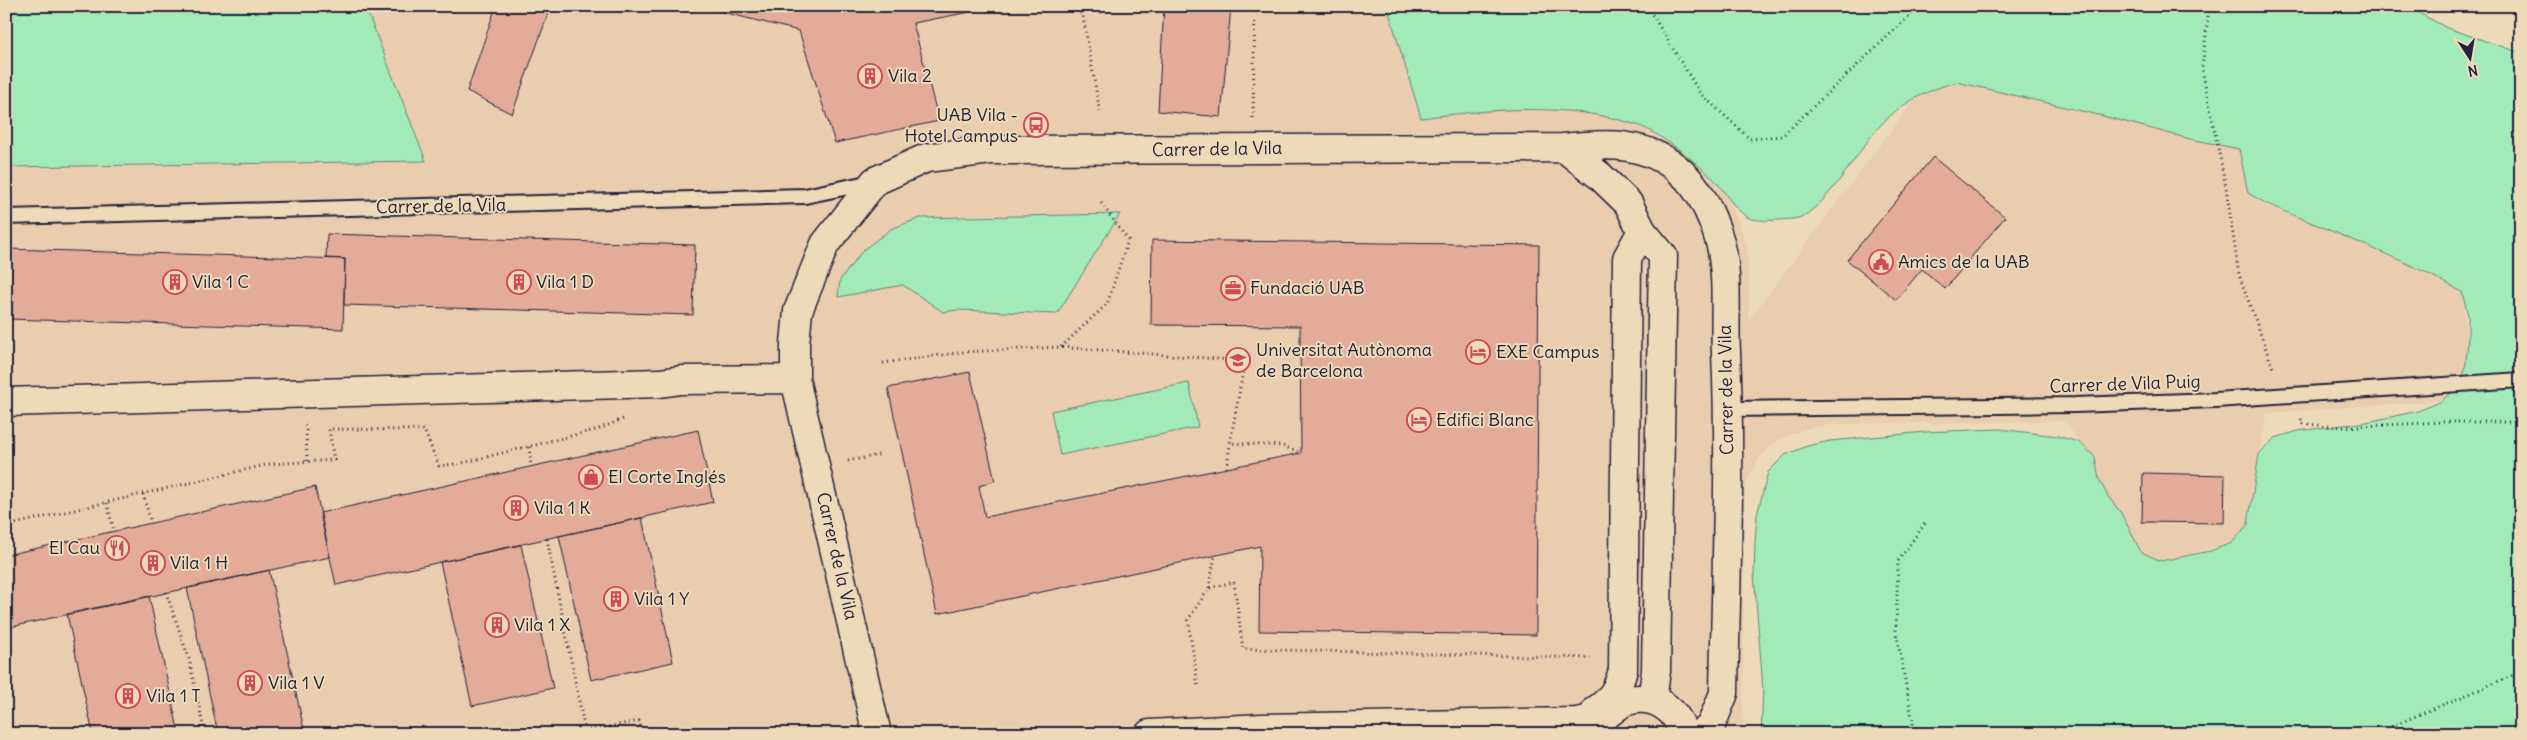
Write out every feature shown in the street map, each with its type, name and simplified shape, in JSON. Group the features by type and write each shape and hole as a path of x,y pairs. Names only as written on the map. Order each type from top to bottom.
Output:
{"street":[{"name":"Carrer de la Vila","path":"877,734 795,379 795,344 798,311 825,244 875,181 926,158 991,150 1564,148 1628,145 1654,155 1682,173 1706,204 1720,243 1729,409 1724,693 1710,728 1699,734"},
{"path":"1564,148 1600,176 1628,203 1642,231 1663,256 1656,661 1652,700"},
{"path":"1577,722 1612,698 1619,685 1623,670 1627,258 1642,231"},
{"path":"6,402 660,383 681,380 795,379"},
{"path":"1149,734 1261,728 1577,722 1603,716 1625,702 1652,700 1669,709 1681,724 1684,734"}],"lane":[{"name":"Carrer de la Vila","path":"6,217 805,196 875,181"},
{"name":"Carrer de Vila Puig","path":"1729,409 2075,405 2215,400 2282,394 2521,380"}],"path":[{"path":"1074,6 1083,16 1100,113"},
{"path":"1252,149 1255,6"},
{"path":"1647,6 1700,93 1750,139 1782,136 1920,6"},
{"path":"2209,6 2202,69 2226,187 2239,275 2282,394 2304,424 2344,427 2441,422 2521,422"},
{"path":"1060,347 1108,304 1128,240 1101,203"},
{"path":"883,363 964,352 1060,347 1245,361 1227,468"},
{"path":"6,526 270,464 334,460 329,429 424,430 439,466 529,447 599,429 635,414"},
{"path":"305,416 307,462"},
{"path":"1230,443 1283,446 1300,453"},
{"path":"529,447 531,467"},
{"path":"845,461 879,455"},
{"path":"143,494 151,523"},
{"path":"107,503 113,528"},
{"path":"1916,734 1896,631 1898,561 1926,522"},
{"path":"547,539 584,731 639,721 642,734"},
{"path":"1198,684 1188,620 1209,588 1214,555"},
{"path":"1209,588 1234,582 1243,649 1579,658"},
{"path":"166,592 189,659 205,734"},
{"path":"2373,734 2521,672"}],"shaded area":[{"name":"Universitat Autònoma de Barcelona","path":"365,6 1387,6 1421,118 1492,109 1545,110 1595,114 1640,126 1684,152 1718,183 1731,203 1747,246 1748,321 1933,75 2239,149 2248,193 2269,207 2314,223 2441,280 2462,292 2474,398 2267,413 2254,476 2248,524 2232,543 2161,561 2141,552 2121,513 2107,495 2099,479 2095,457 2079,442 2065,421 1837,424 1809,428 1788,435 1771,445 1758,460 1746,483 1744,502 1743,734 6,734 6,167 426,161"}],"green space":[{"path":"6,6 365,6 426,161 6,167"},
{"path":"1387,6 2406,6 2447,28 2521,53 2521,734 1761,734 1763,689 1754,573 1757,515 1768,472 1785,455 1807,446 1830,441 1925,432 1999,429 2057,436 2079,442 2095,457 2099,479 2107,495 2121,513 2141,552 2161,561 2210,551 2232,543 2248,524 2259,454 2275,438 2298,431 2367,422 2418,411 2440,402 2458,387 2466,364 2468,338 2468,316 2462,292 2408,264 2281,210 2248,193 2239,149 2186,138 2103,116 1957,82 1924,94 1894,112 1869,139 1830,192 1808,213 1793,219 1759,220 1749,218 1732,203 1719,185 1692,160 1669,142 1637,125 1611,118 1557,110 1503,110 1421,118"},
{"path":"1120,214 1057,314 957,310 943,312 903,285 838,297 840,280 863,250 891,229 920,218"},
{"path":"1189,383 1198,427 1060,455 1051,411"}],"building":[{"path":"496,6 551,6 512,114 467,91"},
{"name":"Vila 2","path":"698,6 1001,6 913,23 939,121 835,143 799,31"},
{"path":"1164,6 1231,6 1221,117 1158,111"},
{"path":"1933,157 2005,217 1945,289 1922,269 1896,300 1847,260"},
{"name":"Vila 1 D","path":"327,234 695,245 693,315 344,305 345,259 326,258"},
{"name":"Edifici Blanc","path":"1152,240 1539,245 1536,635 1259,631 1260,546 937,614 888,388 970,372 995,481 979,486 985,517 1301,453 1300,326 1151,325"},
{"name":"Vila 1 C","path":"6,249 345,259 343,329 6,319"},
{"name":"Vila 1 K","path":"698,430 713,502 336,585 320,513"},
{"path":"2143,473 2225,475 2224,523 2142,522"},
{"name":"Vila 1 H","path":"315,487 330,557 6,628 6,555"},
{"name":"Vila 1 Y","path":"642,518 673,662 591,680 559,536"},
{"name":"Vila 1 X","path":"521,545 553,688 472,706 440,562"},
{"name":"Vila 1 V","path":"269,570 305,734 218,734 187,588"},
{"name":"Vila 1 T","path":"149,596 179,734 93,734 67,614"}],"place":[{"name":"Vila 2","path":"870,76"},
{"name":"UAB Vila - Hotel Campus","path":"1036,125"},
{"name":"Amics de la UAB","path":"1881,262"},
{"name":"Vila 1 C","path":"175,282"},
{"name":"Vila 1 D","path":"519,282"},
{"name":"Fundació UAB","path":"1233,288"},
{"name":"EXE Campus","path":"1478,352"},
{"name":"Universitat Autònoma de Barcelona","path":"1238,360"},
{"name":"Edifici Blanc","path":"1419,420"},
{"name":"El Corte Inglés","path":"591,477"},
{"name":"Vila 1 K","path":"516,508"},
{"name":"El Cau","path":"117,548"},
{"name":"Vila 1 H","path":"153,563"},
{"name":"Vila 1 Y","path":"616,599"},
{"name":"Vila 1 X","path":"497,625"},
{"name":"Vila 1 V","path":"250,683"},
{"name":"Vila 1 T","path":"128,696"}]}
